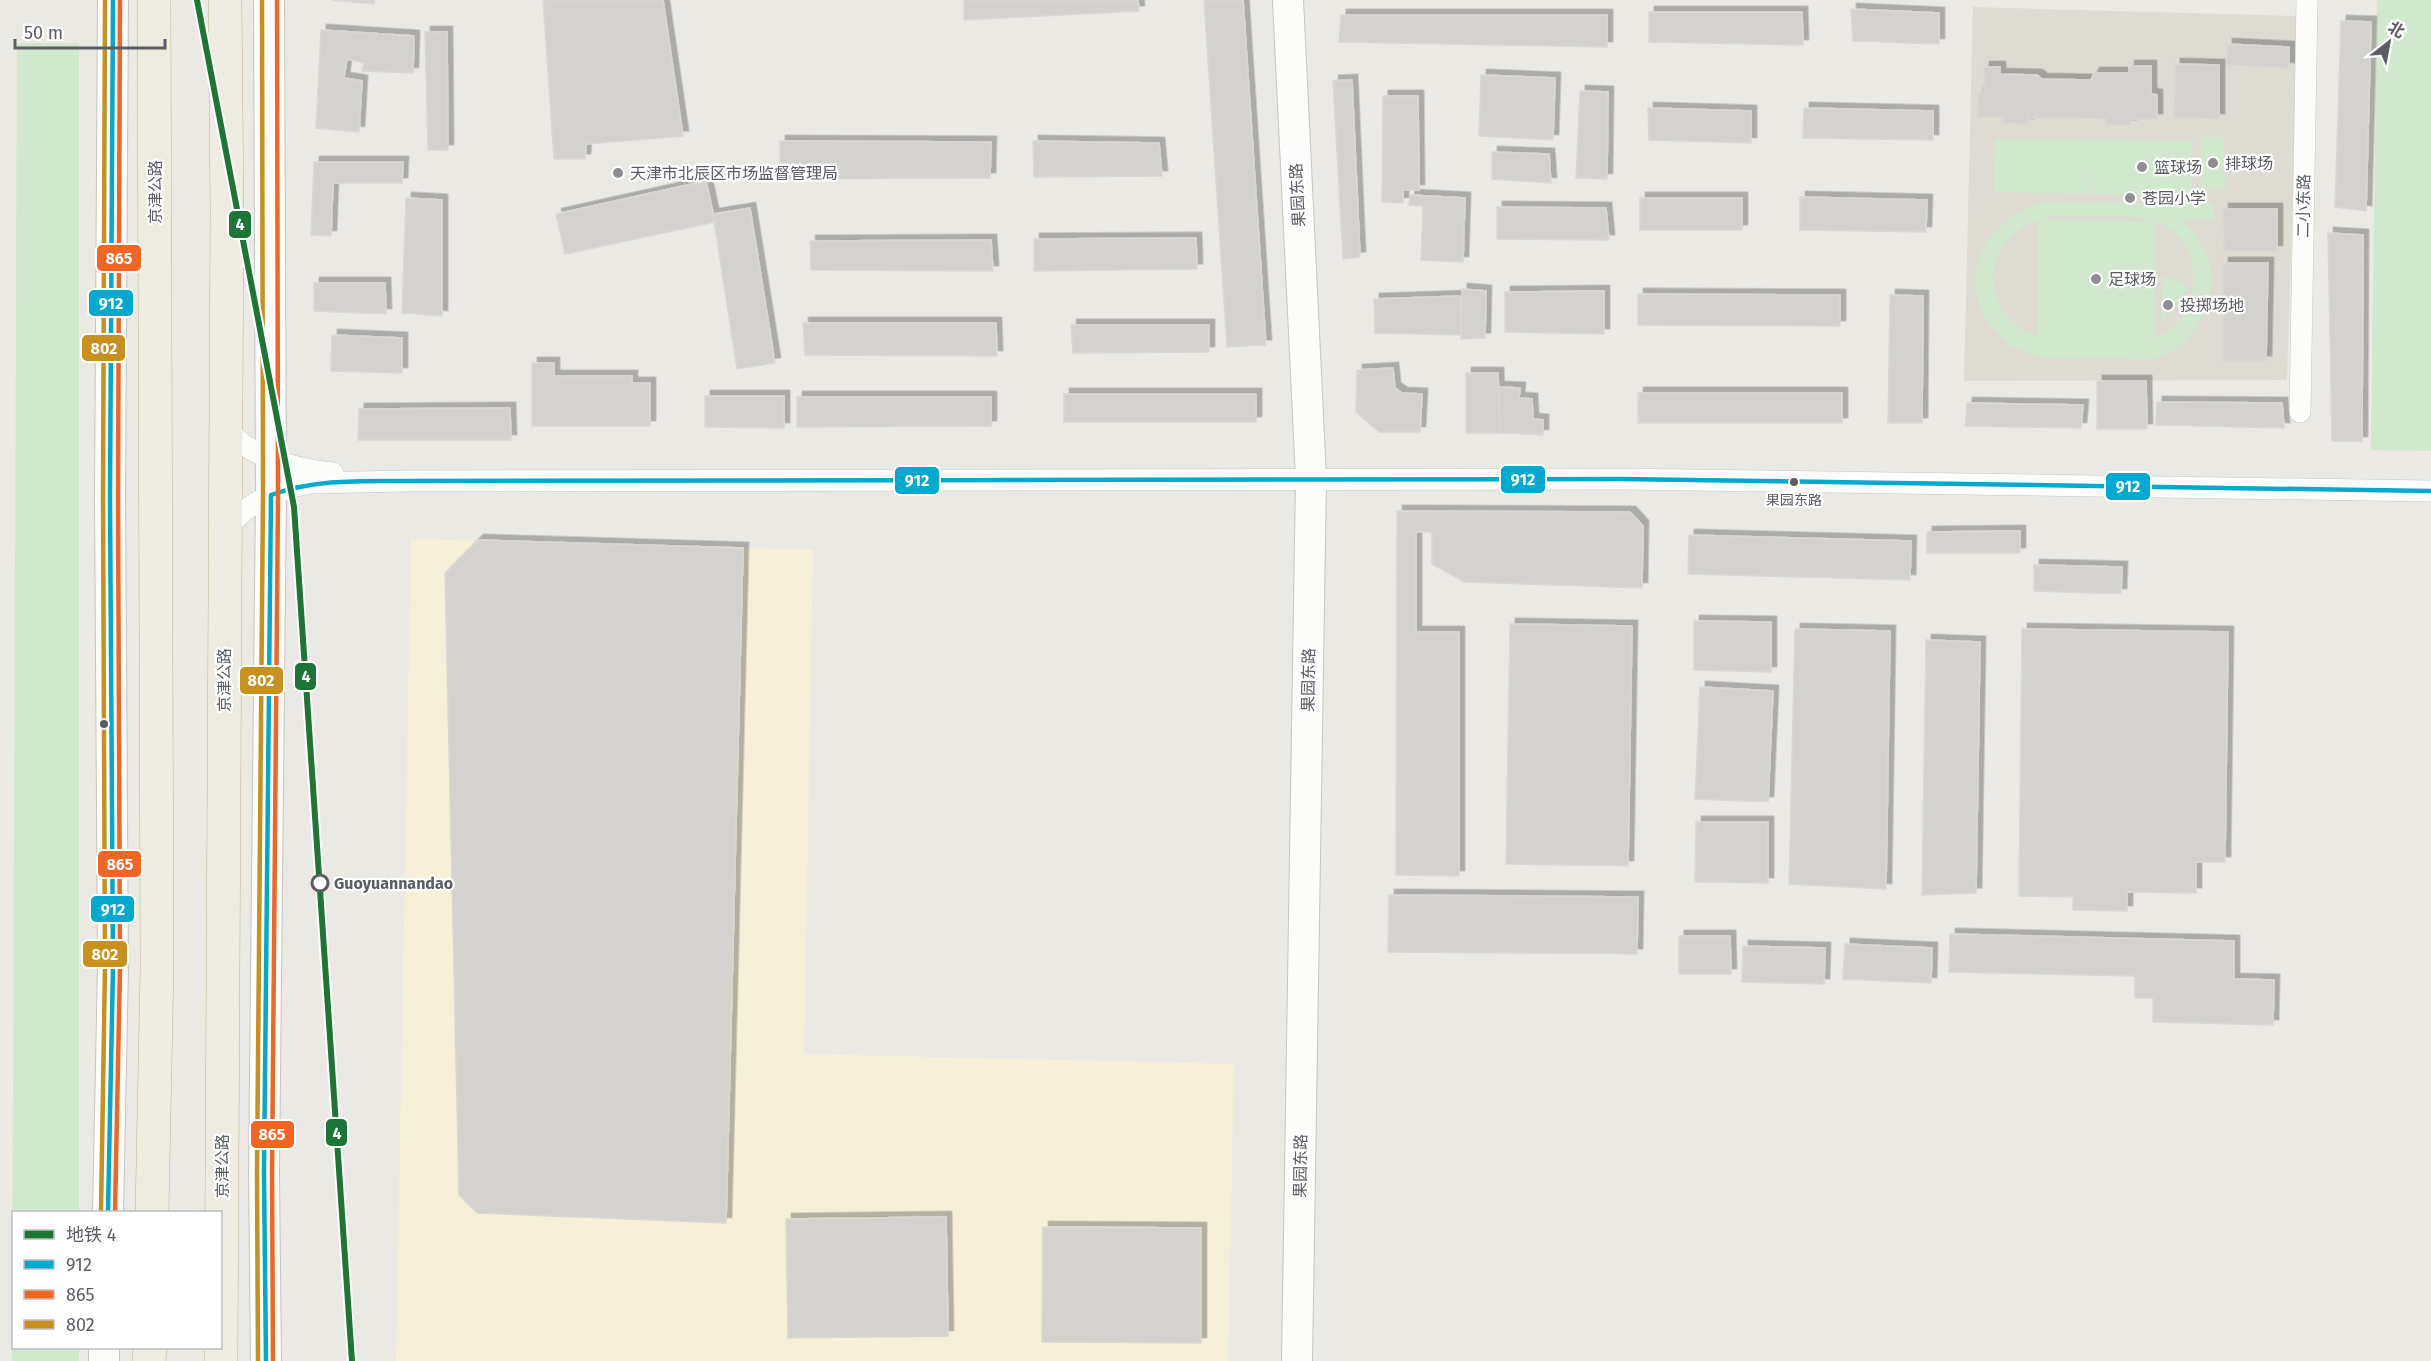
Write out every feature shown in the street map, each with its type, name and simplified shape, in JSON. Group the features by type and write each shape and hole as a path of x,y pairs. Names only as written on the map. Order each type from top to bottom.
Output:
{"highway":[{"name":"京津公路","path":"152,1211 157,968 154,0"},
{"name":"京津公路","path":"222,1211 227,210 225,0"}],"street":[{"path":"108,1211 113,967 110,485 113,0"},
{"path":"266,1361 264,1173 271,495 269,0"},
{"name":"果园东路","path":"1276,0 1304,475 1285,1361"},
{"name":"果园东路","path":"1288,0 1304,475 1297,1361"},
{"name":"二小东路","path":"2300,412 2307,0"},
{"path":"226,427 231,435 253,451 307,469 332,472 692,470 1304,475 2431,491"},
{"path":"225,531 244,510 271,495 294,486 310,483 1304,475 1938,473 2431,478"}],"shaded area":[{"name":"苍园小学","path":"1973,7 2298,16 2287,380 1964,381"},
{"path":"411,539 813,550 804,1054 1234,1064 1228,1361 396,1361"}],"green space":[{"path":"2377,0 2431,0 2431,451 2371,450"},
{"path":"17,43 79,43 79,1211 13,1211"},
{"name":"排球场","path":"2201,137 2224,137 2225,189 2201,189"},
{"path":"1995,139 2191,141 2191,195 2093,194 2093,168 2092,194 1994,192"},
{"path":"2041,202 2214,203 2214,219 2182,220 2205,250 2211,275 2208,303 2195,329 2175,349 2163,356 2150,359 2108,357 2062,359 2036,356 2009,344 1988,323 1981,310 1975,282 1977,267 1986,244 1993,235 2019,212","holes":["2056,216 2137,217 2152,221 2041,220","2038,221 2037,336 2018,326 2004,312 1996,296 1993,278 1996,261 2004,245 2018,231","2155,222 2172,230 2184,244 2191,261 2193,279 2191,298 2183,315 2171,329 2155,338"]},
{"name":"投掷场地","path":"2163,276 2179,281 2189,288 2161,322"},
{"path":"12,1349 79,1349 79,1361 12,1361"}],"building":[{"path":"332,0 375,0 374,4"},
{"path":"543,0 663,0 683,136 586,144 585,159 554,159"},
{"path":"964,0 1138,0 1139,11 964,20"},
{"path":"1204,0 1243,0 1266,345 1227,347"},
{"path":"1851,9 1939,13 1939,44 1853,41"},
{"path":"1649,12 1802,12 1803,45 1649,42"},
{"path":"1341,15 1607,15 1607,47 1339,42"},
{"path":"2341,21 2371,22 2366,211 2335,207"},
{"path":"321,30 414,36 413,73 362,71 364,63 347,59 344,78 362,81 359,132 316,128"},
{"path":"425,32 447,32 448,150 428,150"},
{"path":"2227,44 2289,47 2289,68 2227,65"},
{"path":"2175,64 2219,65 2219,119 2174,118"},
{"path":"2129,66 2151,66 2151,94 2157,95 2157,119 2131,119 2131,125 2106,125 2106,119 2028,118 2028,124 2003,123 2003,117 1977,117 1978,93 1984,93 1984,67 2000,67 2000,74 2037,75 2042,79 2091,80 2094,73 2129,73"},
{"path":"1481,75 1555,78 1553,140 1479,136"},
{"path":"1352,80 1360,257 1343,259 1333,81"},
{"path":"1580,91 1608,92 1607,179 1576,178"},
{"path":"1383,96 1418,96 1419,190 1403,190 1403,203 1382,202"},
{"path":"1648,108 1751,111 1751,143 1649,140"},
{"path":"1804,108 1933,111 1933,140 1803,138"},
{"path":"780,141 991,142 990,178 780,179"},
{"path":"1033,141 1159,143 1162,176 1034,177"},
{"path":"1492,152 1549,154 1551,183 1492,179"},
{"path":"314,162 403,162 402,183 333,183 331,236 311,235"},
{"path":"706,181 715,222 565,254 556,214"},
{"path":"1410,195 1465,198 1463,262 1421,260 1423,206 1409,205"},
{"path":"1800,197 1927,200 1926,232 1800,230"},
{"path":"406,198 442,200 442,316 402,313"},
{"path":"1640,198 1742,198 1742,230 1640,230"},
{"path":"1497,207 1606,208 1609,240 1497,239"},
{"path":"750,208 775,363 737,369 713,214"},
{"path":"2223,209 2277,209 2277,251 2224,251"},
{"path":"2328,233 2363,235 2362,442 2332,441"},
{"path":"1196,238 1197,269 1034,271 1034,239"},
{"path":"991,240 993,271 811,270 810,241"},
{"path":"2223,263 2268,263 2266,361 2223,361"},
{"path":"314,283 385,283 386,314 314,311"},
{"path":"1462,289 1486,291 1485,338 1461,339"},
{"path":"1604,291 1604,334 1505,332 1505,292"},
{"path":"1638,294 1840,295 1840,326 1638,325"},
{"path":"1890,295 1923,296 1922,423 1888,423"},
{"path":"1461,296 1461,335 1375,333 1374,299"},
{"path":"803,323 996,323 997,356 805,355"},
{"path":"1071,325 1209,325 1209,352 1073,353"},
{"path":"332,335 402,338 402,373 331,371"},
{"path":"532,363 554,363 554,376 632,376 632,383 650,383 650,426 532,426"},
{"path":"1393,368 1395,388 1402,393 1422,394 1420,432 1379,432 1356,412 1357,370"},
{"path":"1466,373 1498,373 1500,433 1466,433"},
{"path":"2097,381 2146,381 2147,429 2097,429"},
{"path":"1498,387 1520,388 1519,398 1532,399 1533,419 1543,420 1543,435 1500,433"},
{"path":"1638,393 1842,393 1842,423 1638,423"},
{"path":"1064,394 1256,394 1256,422 1064,422"},
{"path":"705,396 784,396 784,428 705,427"},
{"path":"797,397 991,397 991,426 797,427"},
{"path":"2157,402 2282,403 2284,428 2156,425"},
{"path":"1967,403 2083,405 2081,428 1965,426"},
{"path":"510,408 511,440 358,440 359,409"},
{"path":"1397,511 1630,512 1643,526 1642,588 1464,582 1432,564 1432,532 1416,532 1416,632 1459,632 1459,876 1396,875"},
{"path":"2020,531 2020,553 1927,553 1927,532"},
{"path":"1689,535 1911,541 1910,580 1688,574"},
{"path":"478,540 743,548 726,1223 477,1213 459,1195 445,573"},
{"path":"2034,565 2122,567 2121,594 2034,591"},
{"path":"1694,621 1771,622 1771,672 1694,670"},
{"path":"1510,624 1632,626 1628,866 1506,864"},
{"path":"1795,629 1890,631 1886,889 1789,884"},
{"path":"2022,629 2228,632 2225,862 2196,862 2196,893 2127,892 2127,911 2073,910 2073,897 2019,896"},
{"path":"1926,640 1980,642 1976,893 1922,895"},
{"path":"1700,687 1773,691 1768,802 1695,799"},
{"path":"1696,822 1768,822 1768,883 1695,882"},
{"path":"1389,895 1638,897 1637,954 1388,952"},
{"path":"1950,934 2234,941 2234,979 2274,980 2273,1025 2153,1022 2153,998 2135,998 2135,976 1949,972"},
{"path":"1679,936 1730,936 1731,974 1679,974"},
{"path":"1845,944 1932,948 1931,983 1843,979"},
{"path":"1743,946 1825,948 1824,984 1742,982"},
{"path":"946,1217 948,1336 788,1338 786,1219"},
{"path":"1043,1227 1201,1228 1201,1343 1042,1342"}],"metro line":[{"name":"4","path":"197,0 294,507 352,1361"}],"transit line":[{"name":"802","path":"101,1211 105,967 103,497 105,0"},
{"name":"912","path":"108,1211 113,967 110,497 113,0"},
{"name":"865","path":"115,1211 120,967 118,497 120,0"},
{"name":"802","path":"258,1361 257,1173 263,495 262,0"},
{"name":"865","path":"273,1361 272,1173 278,495 277,0"},
{"name":"912","path":"266,1361 264,1173 271,495 304,486 372,481 1621,479 2431,491"}],"place":[{"name":"排球场","path":"2213,163"},
{"name":"篮球场","path":"2142,167"},
{"name":"天津市北辰区市场监督管理局","path":"618,173"},
{"name":"苍园小学","path":"2130,198"},
{"name":"足球场","path":"2096,279"},
{"name":"投掷场地","path":"2168,305"},
{"name":"果园东路","path":"1794,482"},
{"name":"Guoyuannandao","path":"320,883"}]}
